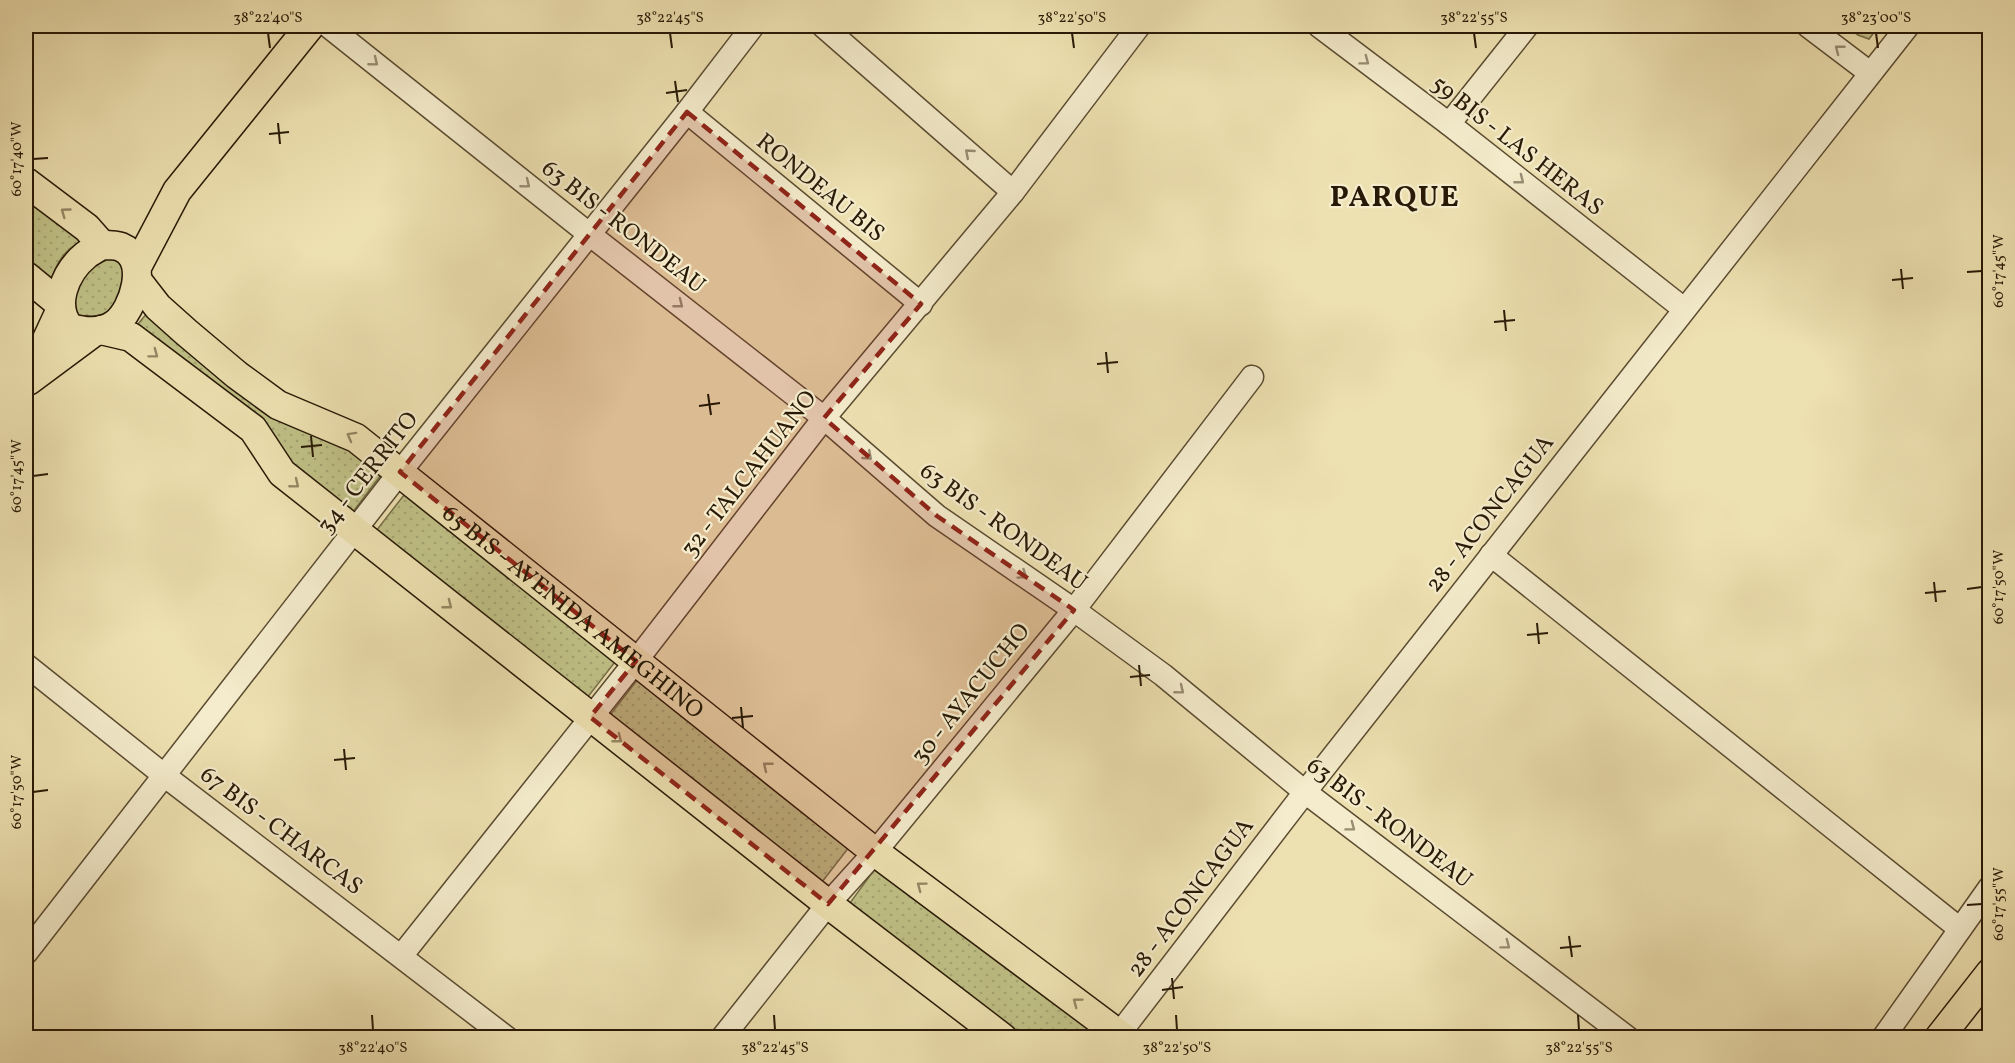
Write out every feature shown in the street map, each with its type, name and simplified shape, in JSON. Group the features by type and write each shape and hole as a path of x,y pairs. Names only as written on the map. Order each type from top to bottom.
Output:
{"main road":[{"path":"26,382 98,331 116,324 128,309 135,291 137,274 177,190 310,26"},
{"path":"26,182 106,245 122,247 129,253 137,274"},
{"path":"26,382 60,307 63,287 72,270 86,255 132,229 158,203 177,190"},
{"name":"65 BIS - AVENIDA AMEGHINO","path":"137,274 158,307 237,375 278,405 356,438 875,852 1120,1036"},
{"path":"26,276 60,307 62,320 70,328 131,337 254,429 282,473 828,904 1003,1038"},
{"path":"1940,1038 1989,973"}],"street":[{"name":"63 BIS - RONDEAU","path":"328,26 824,418 937,516 1074,610 1163,675 1305,792 1628,1038"},
{"name":"34 - CERRITO","path":"26,953 400,472 753,26"},
{"path":"823,26 1013,192"},
{"name":"32 - TALCAHUANO","path":"402,955 636,661 824,418 1013,192 1139,26"},
{"name":"59 BIS - LAS HERAS","path":"1318,26 1449,124 1684,309"},
{"path":"1449,124 1527,26"},
{"path":"1808,26 1870,74"},
{"name":"28 - ACONCAGUA","path":"1120,1036 1305,792 1908,26"},
{"name":"RONDEAU BIS","path":"687,112 921,304"},
{"name":"30 - AYACUCHO","path":"722,1038 828,904 875,852 1074,610 1252,377"},
{"path":"1491,555 1960,929"},
{"name":"67 BIS - CHARCAS","path":"26,665 165,776 402,955 507,1038"},
{"path":"1882,1038 1989,887"}],"highlighted area":[{"path":"687,112 921,304 824,418 937,516 1074,610 828,904 590,717 636,661 400,472"}],"green space":[{"path":"1846,26 1879,26 1869,39 1858,35"},
{"path":"26,198 81,241 62,258 51,280 26,260"},
{"path":"113,257 122,261 128,275 120,306 97,322 76,315 74,291 79,280 95,265"},
{"path":"148,312 339,441 381,475 352,513 133,330"},
{"path":"404,495 615,662 587,698 376,531"},
{"path":"638,679 850,846 822,882 610,715"},
{"path":"877,866 1097,1030 1091,1037 1022,1037 847,907"}],"district":[{"name":"PARQUE","path":"1395,196"}]}
